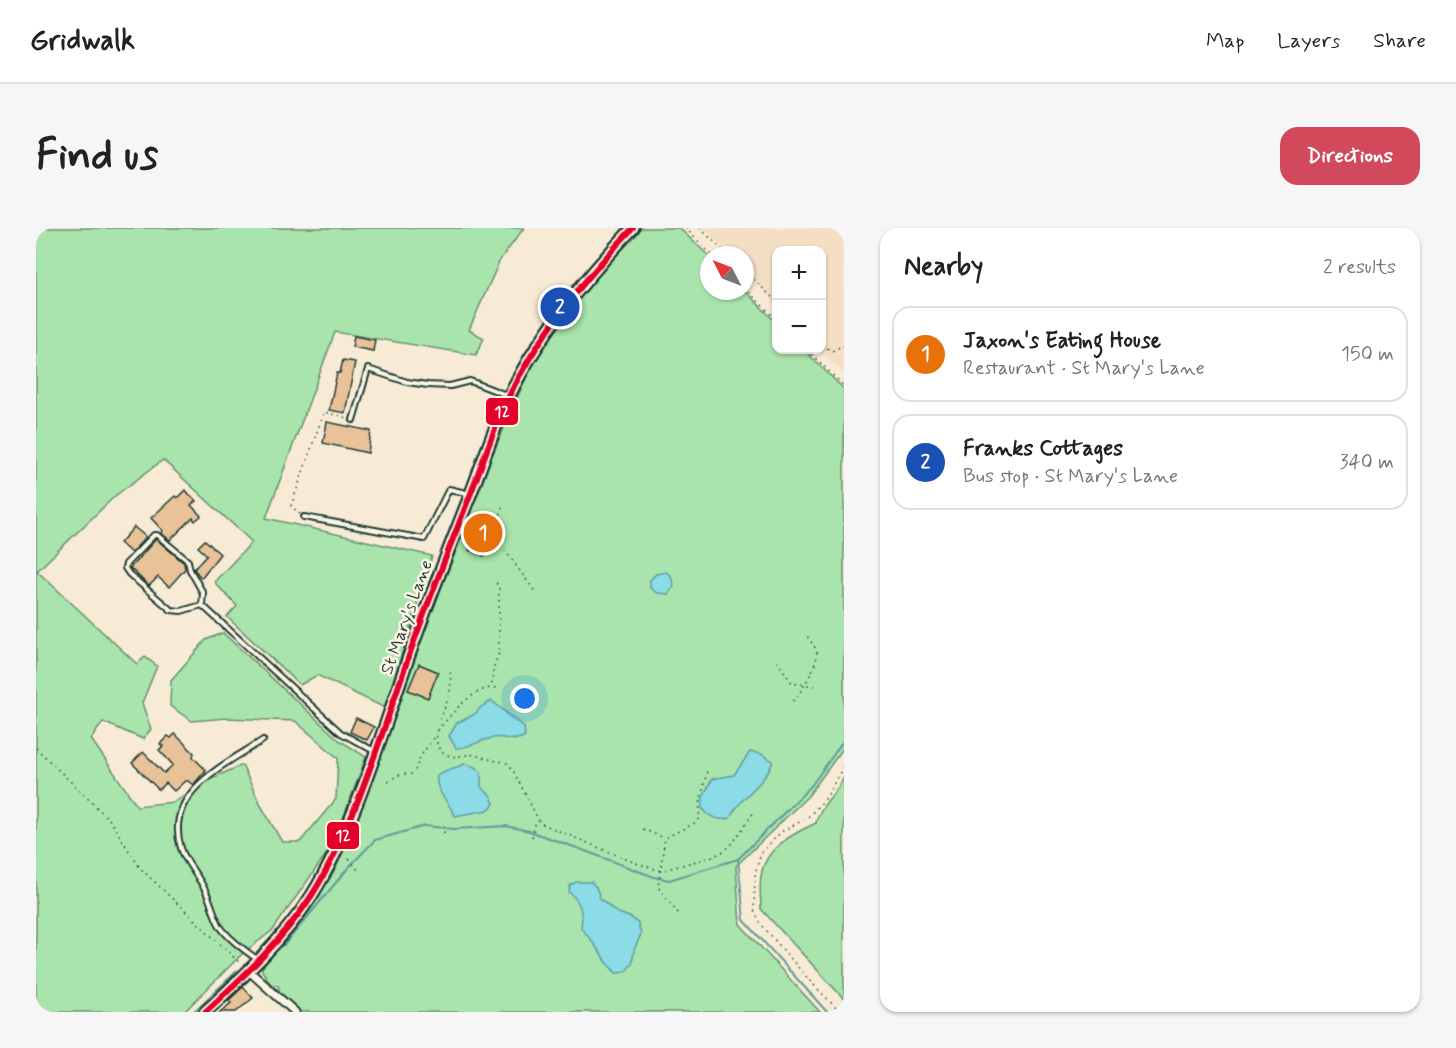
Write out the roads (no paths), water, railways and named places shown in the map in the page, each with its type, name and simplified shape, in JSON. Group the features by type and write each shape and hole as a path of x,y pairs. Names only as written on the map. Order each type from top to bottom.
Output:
{"main road":[{"name":"St Mary's Lane","path":"205,1012 249,971 293,922 318,884 347,824 429,596 510,396 537,347 571,297 633,228"}],"street":[{"path":"249,971 295,1012"}],"lane":[{"path":"353,420 368,369 407,382 428,385 450,386 470,381 510,396"},
{"path":"304,517 424,539 449,489 470,494"},
{"path":"157,535 188,561 190,570 203,593 202,605 181,611 171,610 129,574 125,568 126,564 146,541 157,535"},
{"path":"202,605 342,733 375,751"},
{"path":"258,961 222,929 204,886 181,849 178,817 183,804 194,788 212,773 263,740"}],"water":[{"path":"666,572 671,576 674,586 668,594 657,593 650,588 650,580 656,574"},
{"path":"492,701 524,727 525,736 516,739 493,738 456,748 449,736 457,723 475,714 481,707"},
{"path":"750,752 761,754 773,761 770,769 734,810 730,818 718,819 711,816 702,808 703,798 712,779 734,775"},
{"path":"465,764 475,767 481,773 481,787 491,796 494,804 488,810 455,816 440,791 437,775"},
{"path":"576,882 591,882 596,887 600,898 616,912 632,918 638,924 641,934 634,950 632,964 625,972 616,973 581,928 580,908 569,892 570,886"}],"waterway":[{"path":"284,945 349,867 375,840 425,826 454,829 506,826 529,831 654,877 669,880 738,859 811,786 844,740"},
{"path":"738,859 744,920 827,1012"},
{"path":"193,1012 237,971"}],"place":[{"name":"Franks Cottages","path":"560,307"},
{"name":"Jaxon's Eating House","path":"483,533"}]}
